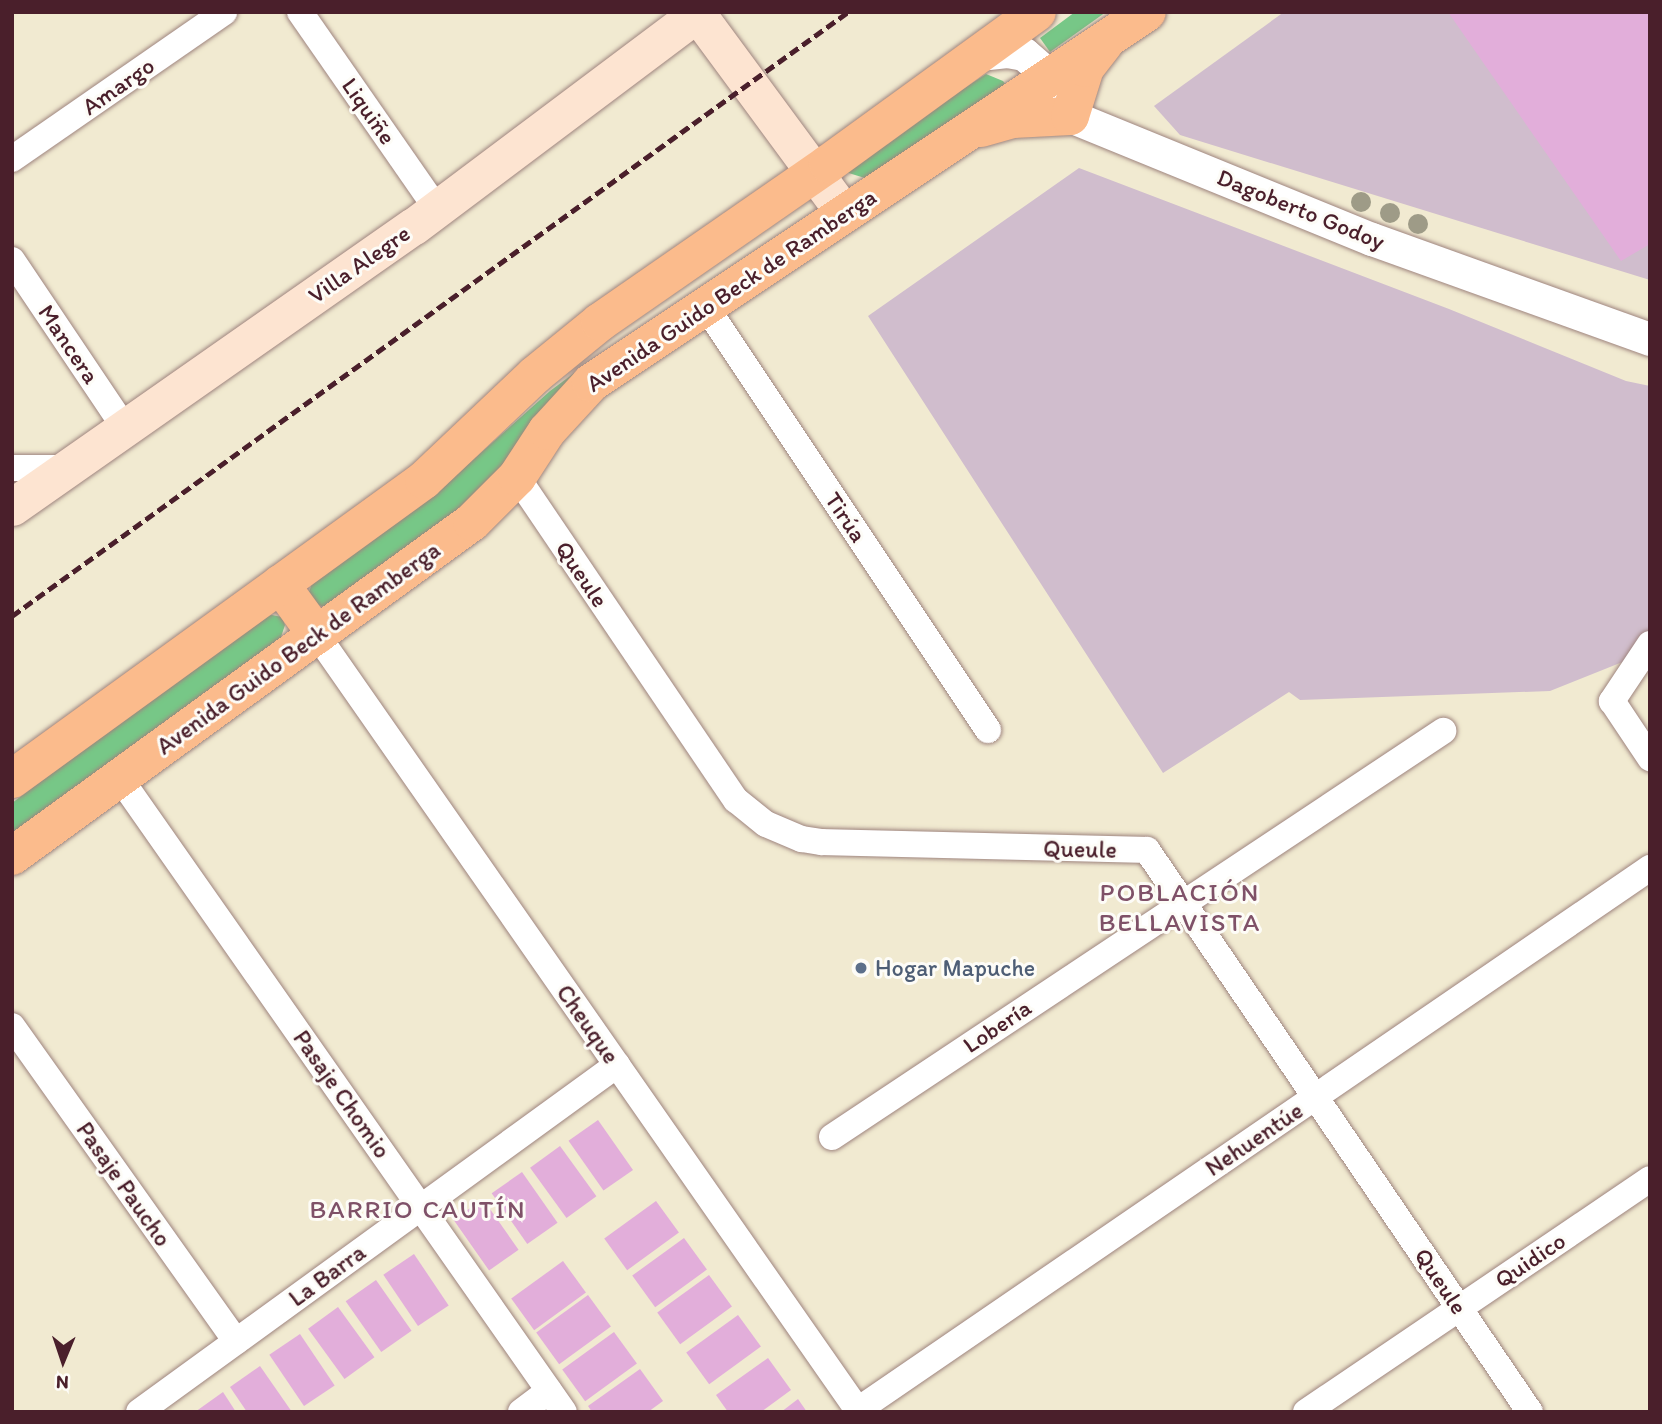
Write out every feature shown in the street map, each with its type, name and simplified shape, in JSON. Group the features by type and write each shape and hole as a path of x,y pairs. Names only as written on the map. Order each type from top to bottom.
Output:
{"main road":[{"name":"Avenida Guido Beck de Ramberga","path":"12,779 424,480 535,375 600,322 814,174 1037,12"},
{"name":"Villa Alegre","path":"12,507 437,209 697,13"},
{"path":"697,13 844,213"},
{"name":"Avenida Guido Beck de Ramberga","path":"12,856 472,522 517,477 547,430 591,383 704,304 1133,21"},
{"path":"956,137 1013,119 1070,116 1086,68 1133,21"},
{"path":"280,584 317,635"}],"street":[{"name":"Amargo","path":"12,159 224,12"},
{"name":"Liquiñe","path":"300,12 437,209"},
{"path":"979,54 1007,51 1024,54 1048,75 1070,116"},
{"name":"Dagoberto Godoy","path":"1070,116 1372,239 1650,339"},
{"name":"Mancera","path":"12,260 125,428"},
{"name":"Tirúa","path":"704,304 988,730"},
{"path":"12,468 66,468"},
{"name":"Queule","path":"517,477 736,800 766,824 802,839 822,842 1147,850 1530,1412"},
{"name":"Cheuque","path":"317,635 859,1411"},
{"path":"1650,644 1612,701 1650,758"},
{"name":"Lobería","path":"832,1137 1443,731"},
{"name":"Pasaje Chomio","path":"119,776 556,1401"},
{"name":"Nehuentúe","path":"859,1411 1650,868"},
{"name":"Pasaje Paucho","path":"12,1026 236,1341"},
{"name":"La Barra","path":"139,1412 617,1065"},
{"name":"Quidico","path":"1307,1412 1650,1179"},
{"path":"521,1412 556,1401"}],"shaded area":[{"path":"1284,12 1650,12 1650,280 1180,135 1154,106"},
{"path":"1079,168 1449,309 1626,381 1650,386 1650,651 1550,691 1300,700 1289,692 1163,773 868,316"}],"green space":[{"path":"1075,12 1106,12 1050,52 1040,38"},
{"path":"986,74 1003,81 1007,86 868,179 839,170"},
{"path":"593,359 471,503 326,607 317,605 309,592 312,583 466,466 550,391"},
{"path":"263,616 282,617 285,625 280,640 12,834 12,803"}],"building":[{"path":"1448,12 1650,12 1650,244 1621,261"},
{"path":"598,1120 633,1170 603,1191 569,1141"},
{"path":"560,1146 596,1196 567,1218 530,1168"},
{"path":"522,1172 558,1223 527,1244 492,1193"},
{"path":"483,1199 519,1250 489,1270 454,1220"},
{"path":"656,1201 679,1233 627,1270 604,1239"},
{"path":"684,1238 707,1270 655,1307 632,1276"},
{"path":"414,1254 449,1305 418,1326 383,1275"},
{"path":"563,1261 586,1293 534,1330 511,1299"},
{"path":"709,1275 732,1307 680,1344 657,1313"},
{"path":"376,1280 412,1331 381,1352 346,1301"},
{"path":"588,1295 611,1327 559,1364 536,1333"},
{"path":"338,1307 374,1357 345,1379 308,1329"},
{"path":"738,1315 761,1347 709,1384 686,1353"},
{"path":"614,1332 637,1364 585,1401 562,1370"},
{"path":"300,1334 335,1385 304,1406 269,1355"},
{"path":"768,1358 791,1390 761,1412 728,1412 716,1395"},
{"path":"260,1366 292,1412 247,1412 230,1387"},
{"path":"640,1369 663,1401 648,1412 592,1412 588,1406"},
{"path":"223,1392 236,1412 195,1412"},
{"path":"798,1399 807,1412 781,1412"}],"railway":[{"path":"12,616 848,12"}],"place":[{"name":"Hogar Mapuche","path":"861,968"}],"district":[{"name":"POBLACIÓN BELLAVISTA","path":"1180,908"},
{"name":"BARRIO CAUTÍN","path":"418,1210"}]}
